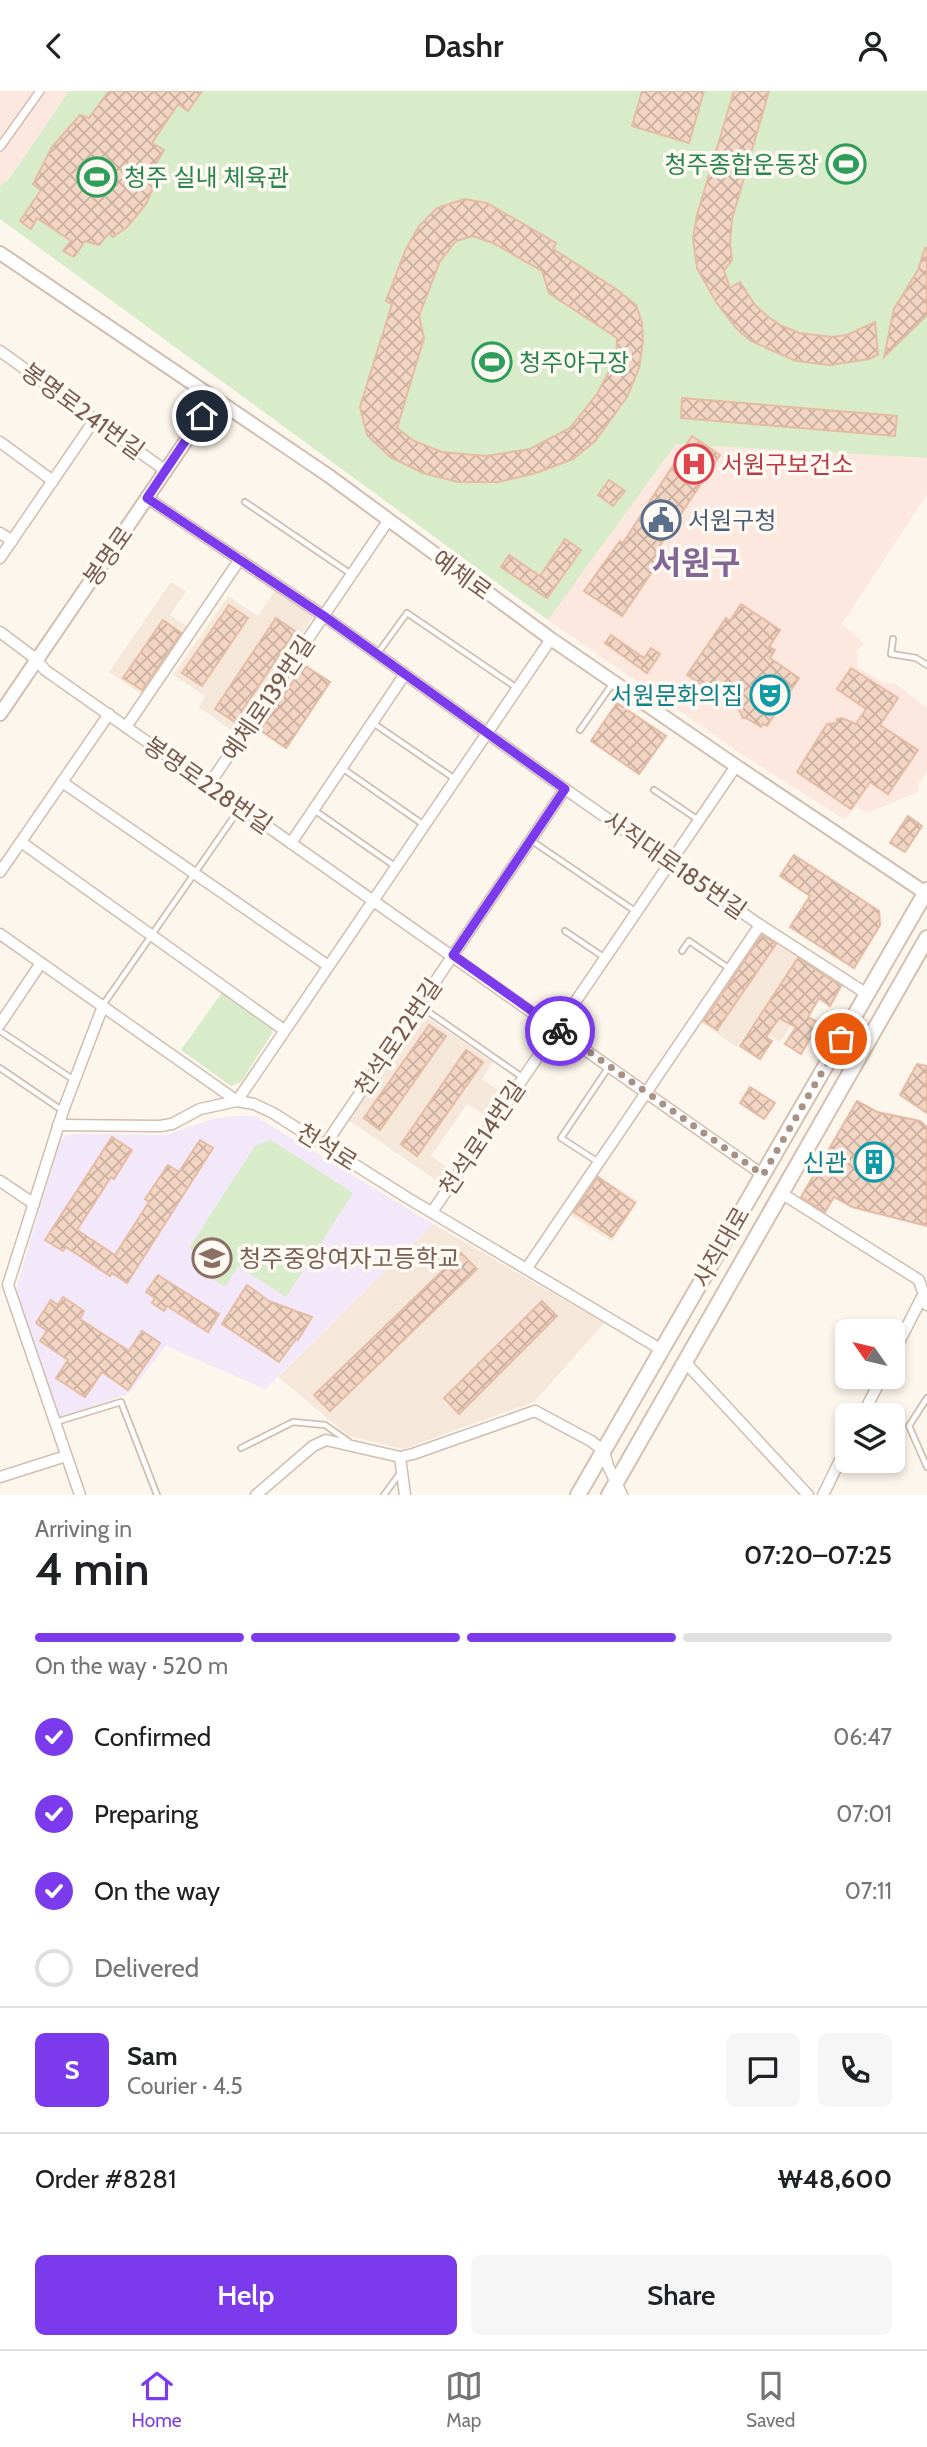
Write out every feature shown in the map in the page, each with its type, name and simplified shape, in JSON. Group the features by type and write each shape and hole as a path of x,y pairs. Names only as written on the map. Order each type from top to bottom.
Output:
{"main road":[{"name":"사직대로","path":"578,1495 926,892"},
{"name":"사직대로","path":"616,1491 685,1362 927,938"}],"street":[{"path":"0,147 40,91"},
{"name":"예체로","path":"0,253 329,476 613,682 926,892"},
{"name":"봉명로241번길","path":"0,351 166,471"},
{"name":"봉명로","path":"0,713 215,398"},
{"path":"0,558 95,419"},
{"path":"0,442 53,481"},
{"name":"사직대로185번길","path":"147,498 324,616 760,925 867,994"},
{"name":"예체로139번길","path":"208,786 388,521"},
{"path":"0,533 12,541"},
{"name":"봉명로228번길","path":"126,727 240,559"},
{"name":"봉명로228번길","path":"0,632 36,659 46,670 208,786 453,955 763,1175"},
{"path":"58,1125 160,1126 172,1124 200,1109 237,1101 551,639"},
{"name":"봉명로228번길","path":"291,843 405,674"},
{"path":"0,872 109,714"},
{"name":"천석로14번길","path":"432,1212 736,766"},
{"path":"62,782 327,965"},
{"name":"천석로22번길","path":"325,1145 565,789"},
{"path":"21,842 284,1030"},
{"path":"527,1268 760,925"},
{"name":"천석로","path":"0,934 237,1101 254,1104 273,1113 662,1350"},
{"path":"0,1024 41,963"},
{"path":"80,1495 4,1287 34,1205 58,1125 103,1006"},
{"path":"0,1181 34,1205"},
{"path":"781,1193 919,1280 925,1290 927,1305"},
{"path":"905,1330 925,1290"},
{"path":"685,1362 808,1495"},
{"path":"256,1495 313,1445 327,1440 400,1457 535,1411 591,1441 604,1451 616,1491"},
{"path":"0,1477 66,1456"},
{"path":"400,1457 405,1495"},
{"path":"827,1493 836,1473"}],"lane":[{"path":"244,502 352,575"},
{"path":"378,654 407,613 517,688"},
{"path":"893,639 891,654 916,658 927,665"},
{"path":"580,730 613,682"},
{"path":"372,722 455,779"},
{"path":"341,768 425,825"},
{"path":"654,790 698,820"},
{"path":"103,1006 240,807"},
{"path":"313,809 396,867"},
{"path":"530,840 636,911"},
{"path":"565,931 605,958"},
{"path":"682,951 689,941 730,968"},
{"path":"419,1006 523,1078"},
{"path":"0,1031 74,1080"},
{"path":"599,1163 561,1138 610,1066"},
{"path":"0,1068 63,1111"},
{"path":"927,1398 909,1426 927,1467"},
{"path":"54,1423 121,1402 157,1495"},
{"path":"242,1448 293,1422 325,1425 358,1448"},
{"path":"384,1495 401,1471"}],"shaded area":[{"path":"0,91 69,91 0,192"},
{"path":"676,443 927,458 927,494 842,624 864,643 857,651 857,667 884,683 895,683 927,708 927,771 918,785 918,792 867,813 856,806 845,820 746,757 548,620"},
{"path":"171,582 186,591 170,615 188,627 143,695 109,672"},
{"path":"275,590 314,615 235,733 199,707 205,696 173,675 228,596 258,616"},
{"path":"761,931 825,973 780,1042 752,1024 737,1047 700,1022"},
{"path":"420,1013 493,1062 482,1079 504,1094 489,1118 467,1104 431,1156 452,1171 442,1184 348,1120"},
{"name":"청주중앙여자고등학교","path":"253,1116 265,1122 433,1224 265,1389 166,1346 128,1394 60,1417 15,1293 60,1141 67,1135 81,1134 166,1135 216,1118"},
{"path":"596,1174 638,1201 611,1241 569,1214"},
{"path":"433,1224 604,1323 534,1402 403,1449 349,1436 278,1377"}],"green space":[{"name":"청주종합운동장","path":"69,91 927,91 927,458 676,444 548,620 0,219 0,187 4,181 7,182"},
{"path":"223,991 269,1024 273,1032 241,1082 231,1086 181,1050"},
{"path":"271,1140 353,1193 286,1297 238,1266 225,1287 192,1266 199,1255 189,1248 255,1146"}],"building":[{"name":"청주 실내 체육관","path":"109,91 202,91 188,111 178,104 152,143 164,150 155,165 161,170 146,204 127,227 113,237 109,233 99,245 85,241 74,257 63,251 71,241 37,218 31,229 20,221 41,190 33,184 52,147 80,115 89,118"},
{"path":"642,91 704,91 689,143 632,126"},
{"path":"734,91 769,91 732,219 732,260 724,271 730,288 740,282 755,305 767,316 799,333 832,337 847,335 875,322 878,355 830,365 796,361 751,341 737,329 716,302 697,268 693,239 697,215"},
{"path":"464,199 487,203 556,243 553,249 636,305 642,323 643,342 639,368 627,397 595,441 573,459 536,473 498,482 458,482 423,473 390,457 367,435 360,407 392,304 386,301 405,251 419,226 437,208","holes":["473,236 493,243 542,271 549,293 617,338 616,358 597,394 570,428 530,449 486,456 442,452 414,441 397,428 424,338 419,316 440,261 456,241"]},
{"path":"925,248 927,315 884,357 894,309 918,270"},
{"path":"682,398 897,416 895,436 681,418"},
{"path":"692,436 720,455 655,553 662,557 622,616 584,591 620,541 623,543"},
{"path":"609,480 625,491 613,506 598,495"},
{"path":"565,539 581,550 547,598 501,567 509,555 540,576"},
{"path":"741,604 780,630 769,647 775,650 770,658 799,678 767,726 763,724 761,727 743,718 739,710 687,675 726,618 730,621"},
{"path":"229,605 248,618 202,686 182,673"},
{"path":"276,618 295,631 235,722 215,709"},
{"path":"163,620 181,633 142,690 123,678"},
{"path":"611,635 644,658 651,648 660,654 647,673 605,643"},
{"path":"304,665 330,682 286,748 260,730"},
{"path":"851,668 898,698 880,725 918,750 888,794 870,782 851,809 797,772 827,724 837,723 837,719 842,718 856,724 866,709 837,689"},
{"path":"617,703 666,736 639,774 591,741"},
{"path":"908,816 922,826 905,852 890,843"},
{"path":"794,855 879,911 880,925 854,968 790,927 810,896 780,876"},
{"path":"762,935 776,944 717,1030 704,1021"},
{"path":"798,958 841,986 830,1006 819,998 808,1017 819,1023 801,1054 785,1044 796,1027 779,1018 766,1037 772,1041 760,1059 740,1046"},
{"path":"429,1025 446,1036 380,1130 364,1118"},
{"path":"466,1050 483,1062 417,1156 401,1144"},
{"path":"917,1064 927,1066 927,1113 900,1095"},
{"path":"750,1087 775,1103 764,1119 740,1103"},
{"name":"신관","path":"857,1101 877,1112 920,1121 927,1127 927,1226 852,1207 834,1197 825,1212 801,1197"},
{"path":"112,1137 132,1150 77,1230 115,1255 149,1202 145,1199 168,1165 179,1172 200,1140 213,1148 127,1283 112,1273 110,1276 66,1247 63,1251 45,1240"},
{"path":"598,1177 635,1203 612,1237 574,1212"},
{"path":"461,1253 477,1269 330,1411 314,1395"},
{"path":"158,1275 219,1314 208,1332 167,1306 164,1311 152,1303 155,1298 146,1292"},
{"path":"247,1285 269,1301 312,1317 298,1340 296,1339 279,1362 222,1324"},
{"path":"63,1297 84,1311 80,1319 129,1351 142,1331 160,1343 128,1390 102,1372 85,1397 56,1378 68,1360 40,1341 47,1331 36,1323 51,1300 58,1305"},
{"path":"542,1301 557,1316 459,1414 444,1398"}],"way so far":[{"path":"560,1031 763,1175 841,1039"}],"place":[{"name":"청주종합운동장","path":"846,164"},
{"name":"청주 실내 체육관","path":"97,177"},
{"name":"청주야구장","path":"492,362"},
{"name":"서원구보건소","path":"694,464"},
{"name":"서원구청","path":"661,520"},
{"name":"서원문화의집","path":"770,695"},
{"name":"신관","path":"874,1162"},
{"name":"청주중앙여자고등학교","path":"212,1258"}],"district":[{"name":"서원구","path":"696,562"}],"route":[{"path":"202,416 147,498 324,616 565,789 453,955 560,1031"}]}
